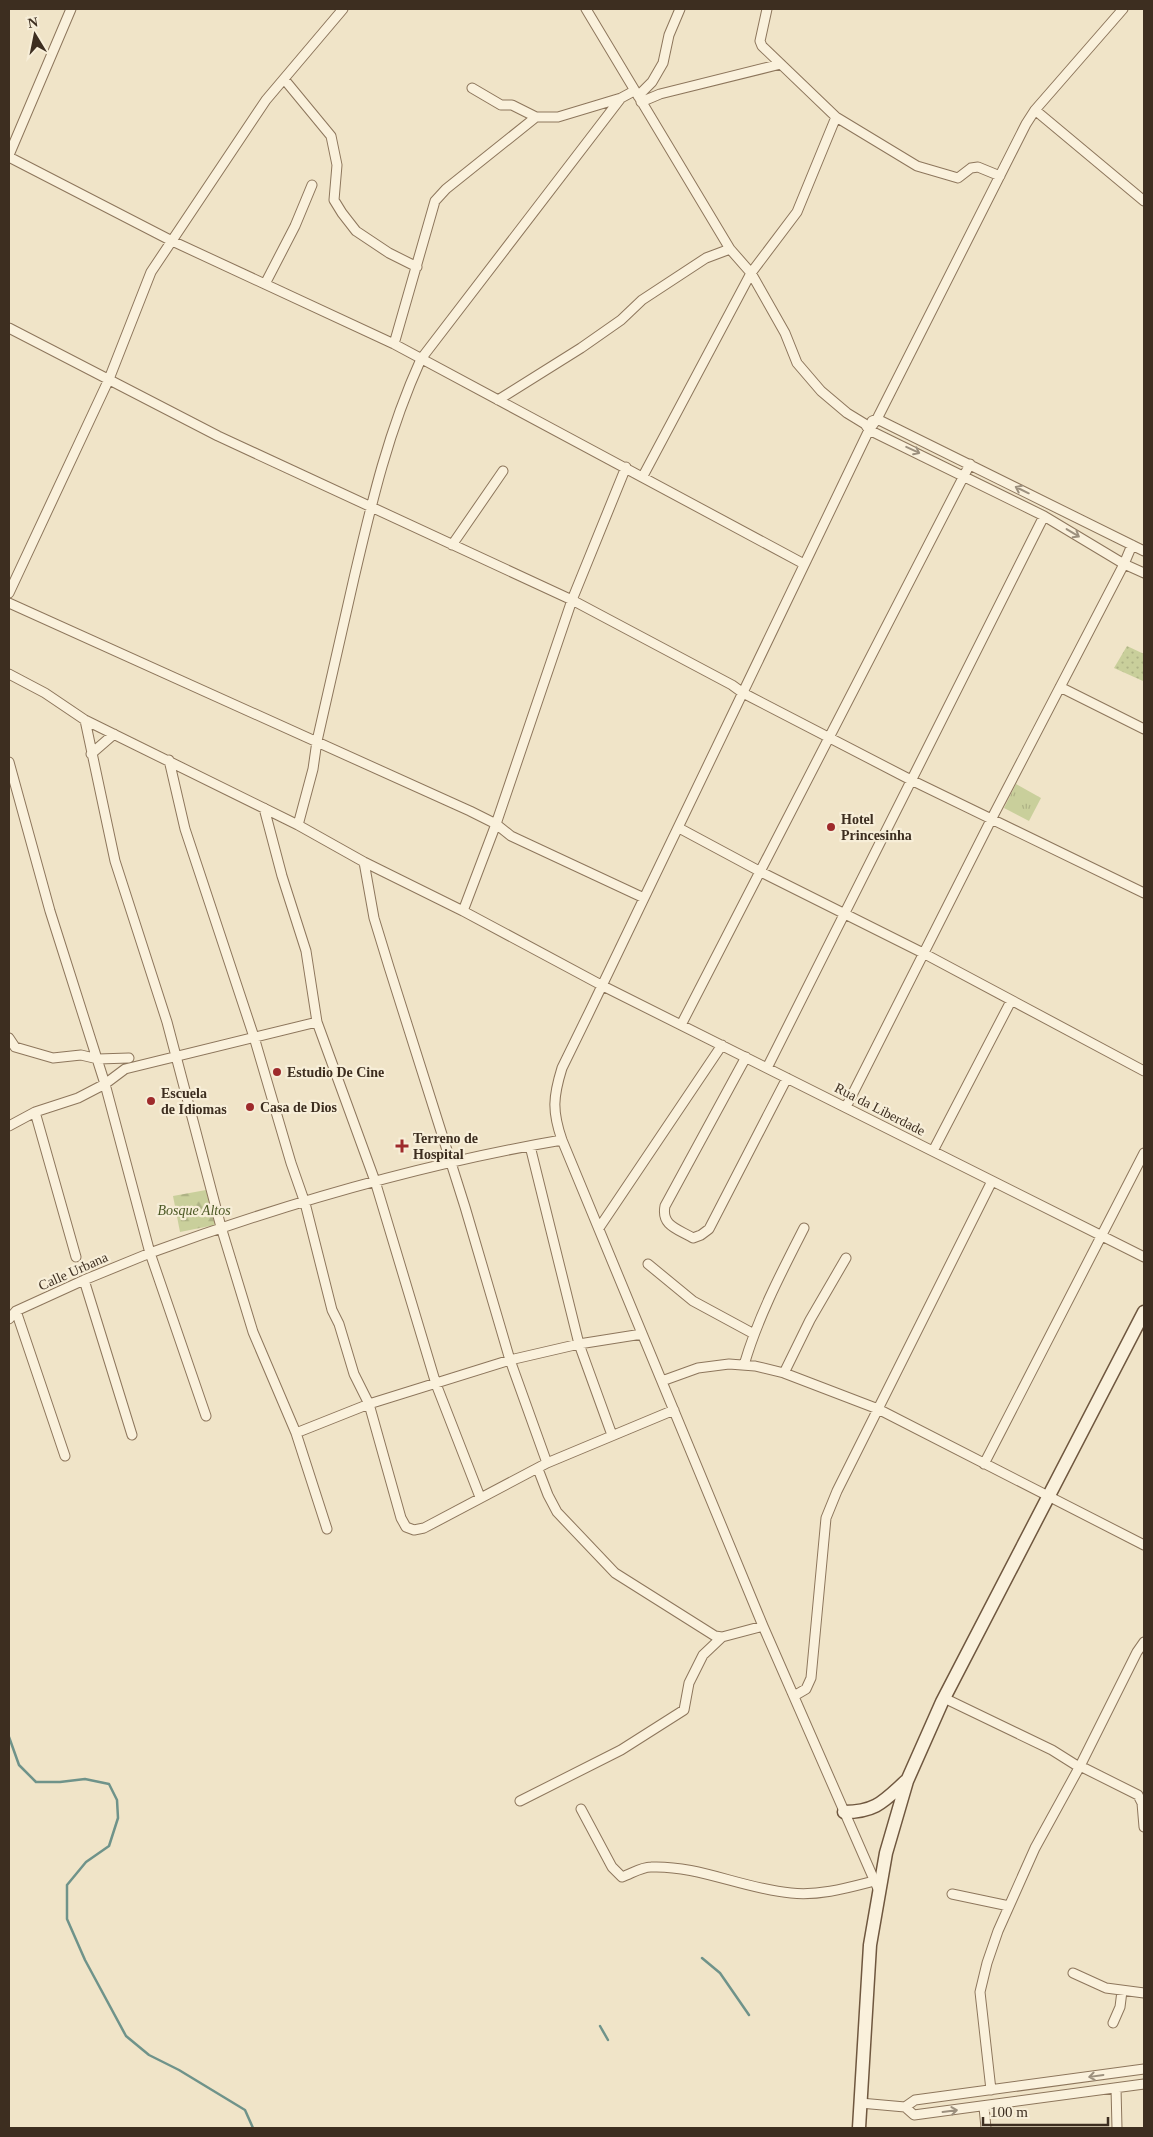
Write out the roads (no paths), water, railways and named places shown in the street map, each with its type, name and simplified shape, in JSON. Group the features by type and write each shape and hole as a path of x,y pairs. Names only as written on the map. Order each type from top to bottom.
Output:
{"main road":[{"path":"859,2128 870,1945 876,1886 907,1781 944,1698 1144,1312"},
{"path":"844,1812 860,1812 874,1808 907,1781"}],"street":[{"path":"70,9 9,156 170,240 394,344 804,564"},
{"path":"9,593 109,379 151,272 170,240 266,100 343,9"},
{"path":"586,9 730,249 751,273 785,333 797,363 821,391 867,427 1044,516 1124,564 1144,573"},
{"path":"638,96 652,82 664,63 669,35 680,9"},
{"path":"767,9 760,41 762,46 836,117 917,166 952,178 958,178 971,168 978,168 1000,176"},
{"path":"581,1809 612,1868 622,1876 648,1867 670,1868 756,1888 792,1894 832,1892 876,1886 763,1626 562,1140 554,1111 556,1088 562,1068 679,828 867,427 877,419 1035,110 1123,9"},
{"path":"472,88 501,105 512,105 536,116 558,117 622,98 660,94 781,64"},
{"path":"284,79 332,136 337,165 334,200 342,212 356,230 389,253 417,267"},
{"path":"652,82 660,94"},
{"path":"298,825 313,769 317,741 371,506 391,432 422,359 622,98"},
{"path":"1035,110 1144,201"},
{"path":"394,344 435,201 446,189 536,116"},
{"path":"643,476 751,273 797,212 836,117"},
{"path":"266,284 295,226 312,186"},
{"path":"498,400 581,348 621,320 642,300 658,289 706,258 730,249"},
{"path":"9,328 218,436 572,600 732,685 743,693 911,780 1144,893"},
{"path":"877,419 1144,551"},
{"path":"681,1025 970,464"},
{"path":"463,912 496,824 572,600 626,467"},
{"path":"452,545 503,471"},
{"path":"767,1068 1044,516"},
{"path":"846,1107 1132,545"},
{"path":"9,603 470,810 496,824 511,836 644,898"},
{"name":"Rua da Liberdade","path":"9,674 45,693 85,720 298,825 364,862 602,986 1144,1257"},
{"path":"1060,687 1144,730"},
{"path":"85,720 115,861 150,964 221,1227 253,1332 296,1433 327,1529"},
{"path":"91,754 114,734"},
{"path":"169,760 185,829 254,1037 298,1186 305,1202 332,1310 339,1324 354,1374 369,1404 401,1518 406,1527 414,1530 424,1528 480,1496 538,1469 546,1463 674,1410"},
{"path":"9,762 50,911 98,1059 150,1253 206,1416"},
{"path":"264,808 282,876 306,951 317,1022 374,1181 436,1384 480,1496"},
{"path":"679,828 761,872 923,953 1144,1071"},
{"path":"364,862 374,918 510,1360 546,1463"},
{"path":"933,1151 1011,1001"},
{"path":"9,1126 35,1112 78,1098 105,1084 125,1069 317,1022"},
{"path":"9,1038 15,1047 54,1058 81,1055 98,1059 129,1058"},
{"path":"599,1228 722,1045"},
{"path":"746,1057 665,1206 664,1214 667,1222 693,1238 701,1235 708,1229 787,1078"},
{"path":"35,1112 76,1257"},
{"name":"Calle Urbana","path":"9,1319 16,1311 84,1280 221,1227 374,1181 450,1162 562,1140"},
{"path":"530,1146 579,1344 612,1435"},
{"path":"984,1464 1144,1153"},
{"path":"794,1696 806,1688 811,1678 826,1518 836,1491 992,1181"},
{"path":"744,1365 754,1334 804,1228"},
{"path":"784,1373 810,1320 846,1258"},
{"path":"648,1264 693,1301 754,1334"},
{"path":"84,1280 132,1435"},
{"path":"16,1311 65,1456"},
{"path":"296,1433 369,1404 510,1360 579,1344 642,1334"},
{"path":"662,1381 698,1368 729,1364 784,1373 878,1409 1144,1545"},
{"path":"538,1469 557,1512 615,1573 715,1636 722,1638"},
{"path":"520,1801 621,1750 684,1710 689,1683 703,1655 722,1638 763,1626"},
{"path":"991,2090 980,1988 987,1963 1009,1906 1035,1848 1080,1766 1137,1652 1144,1642"},
{"path":"944,1698 1052,1750 1138,1795 1142,1803 1144,1827"},
{"path":"952,1894 1009,1906"},
{"path":"1073,1973 1106,1988 1144,1993"},
{"path":"1113,2023 1120,2007 1122,1991"},
{"path":"905,2107 915,2100 1144,2069"},
{"path":"860,2103 905,2107 914,2115 1144,2084"},
{"path":"1116,2088 1117,2128"},
{"path":"984,2107 986,2128"}],"waterway":[{"path":"9,1737 19,1765 36,1782 85,1779 109,1784 117,1800 118,1818 109,1846 86,1862 67,1885 67,1919 85,1960 126,2036 149,2055 179,2070 245,2110 253,2128"},
{"path":"702,1958 720,1973 749,2015"},
{"path":"600,2026 608,2040"}],"place":[{"name":"Hotel Princesinha","path":"831,827"},
{"name":"Estudio De Cine","path":"277,1072"},
{"name":"Escuela de Idiomas","path":"151,1101"},
{"name":"Casa de Dios","path":"250,1107"},
{"name":"Terreno de Hospital","path":"402,1146"}],"park label":[{"name":"Bosque Altos","path":"194,1210"}]}
